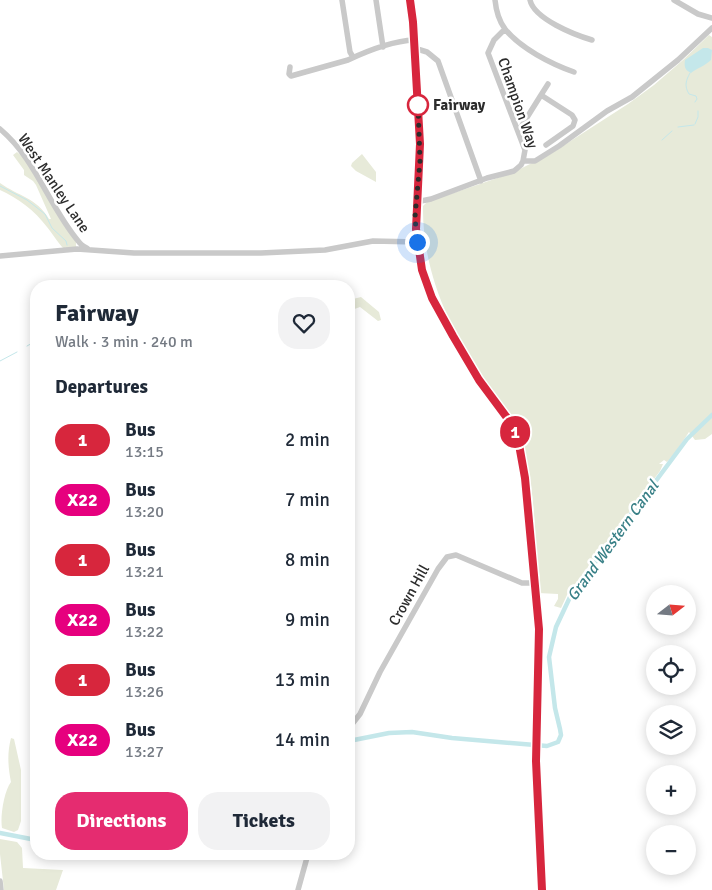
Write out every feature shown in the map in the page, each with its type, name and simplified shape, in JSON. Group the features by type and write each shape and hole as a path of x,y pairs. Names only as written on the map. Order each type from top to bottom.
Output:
{"street":[{"path":"342,0 350,52 353,57"},
{"path":"376,0 383,47"},
{"path":"410,0 420,144 416,202 417,242 422,270 436,305 476,375 507,416 515,430 525,478 539,649 537,752 542,890"},
{"path":"495,0 497,12 505,29 520,43 565,72 574,72"},
{"path":"530,0 532,8 540,14 584,42 592,40"},
{"path":"674,0 698,14 712,18"},
{"path":"416,202 431,199 514,171 523,161 534,161 559,146 606,111 632,97 678,60 712,28"},
{"name":"Champion Way","path":"505,29 494,40 488,53 525,152 523,161"},
{"path":"290,68 289,74 291,76 351,59 383,47 414,40"},
{"path":"414,48 427,52 438,61 480,181"},
{"path":"517,129 521,127 548,84"},
{"path":"541,96 572,115 574,120 573,126 551,138 546,145"},
{"name":"West Manley Lane","path":"0,129 13,142 35,172 78,246 88,250 134,253 261,254 325,250 373,242 417,242"},
{"path":"0,256 78,246"},
{"name":"Crown Hill","path":"355,720 444,559 456,555 522,582 534,583"},
{"path":"298,890 306,860"},
{"path":"0,881 1,890"}],"green space":[{"path":"709,35 712,37 712,434 705,439 695,440 689,432 667,462 664,460 659,464 663,464 660,471 567,595 561,608 554,606 558,599 558,594 538,593 538,582 540,579 539,572 536,570 532,496 522,440 514,421 494,394 456,334 438,293 427,250 423,206 427,202 512,173 552,153 654,85"},
{"path":"17,152 24,158 76,242 76,247 64,249 32,210 0,190 0,183 39,206 51,219 36,185 24,175 24,170 13,155"},
{"path":"362,154 376,172 376,182 356,171 351,166"},
{"path":"361,297 379,312 381,320 378,321 360,307 355,309 355,298"},
{"path":"11,738 14,739 21,770 21,821 18,830 14,832 2,828 2,811 11,782 8,760"},
{"path":"0,839 17,842 22,848 23,868 63,870 56,890 4,890"}],"water":[{"path":"703,48 712,50 711,60 691,73 687,71 685,60"}],"waterway":[{"path":"690,73 686,88 689,94 696,96 695,102"},
{"path":"695,124 698,111"},
{"path":"678,127 694,125"},
{"path":"662,140 672,131"},
{"path":"0,186 27,200 45,214 52,228 66,241 67,245"},
{"path":"0,361 17,352"},
{"name":"Grand Western Canal","path":"355,740 389,733 412,732 452,738 547,746 558,742 561,735 555,708 549,657 556,627 571,595 687,439 712,415"},
{"name":"Grand Western Canal","path":"0,833 30,839"}],"bus line":[{"name":"1","path":"410,0 420,144 415,217 422,270 440,314 479,380 507,416 515,430 525,478 539,629 536,761 542,890"}],"place":[{"name":"Fairway","path":"418,105"}],"route":[{"path":"417,242 415,217 420,161 418,105"}]}
